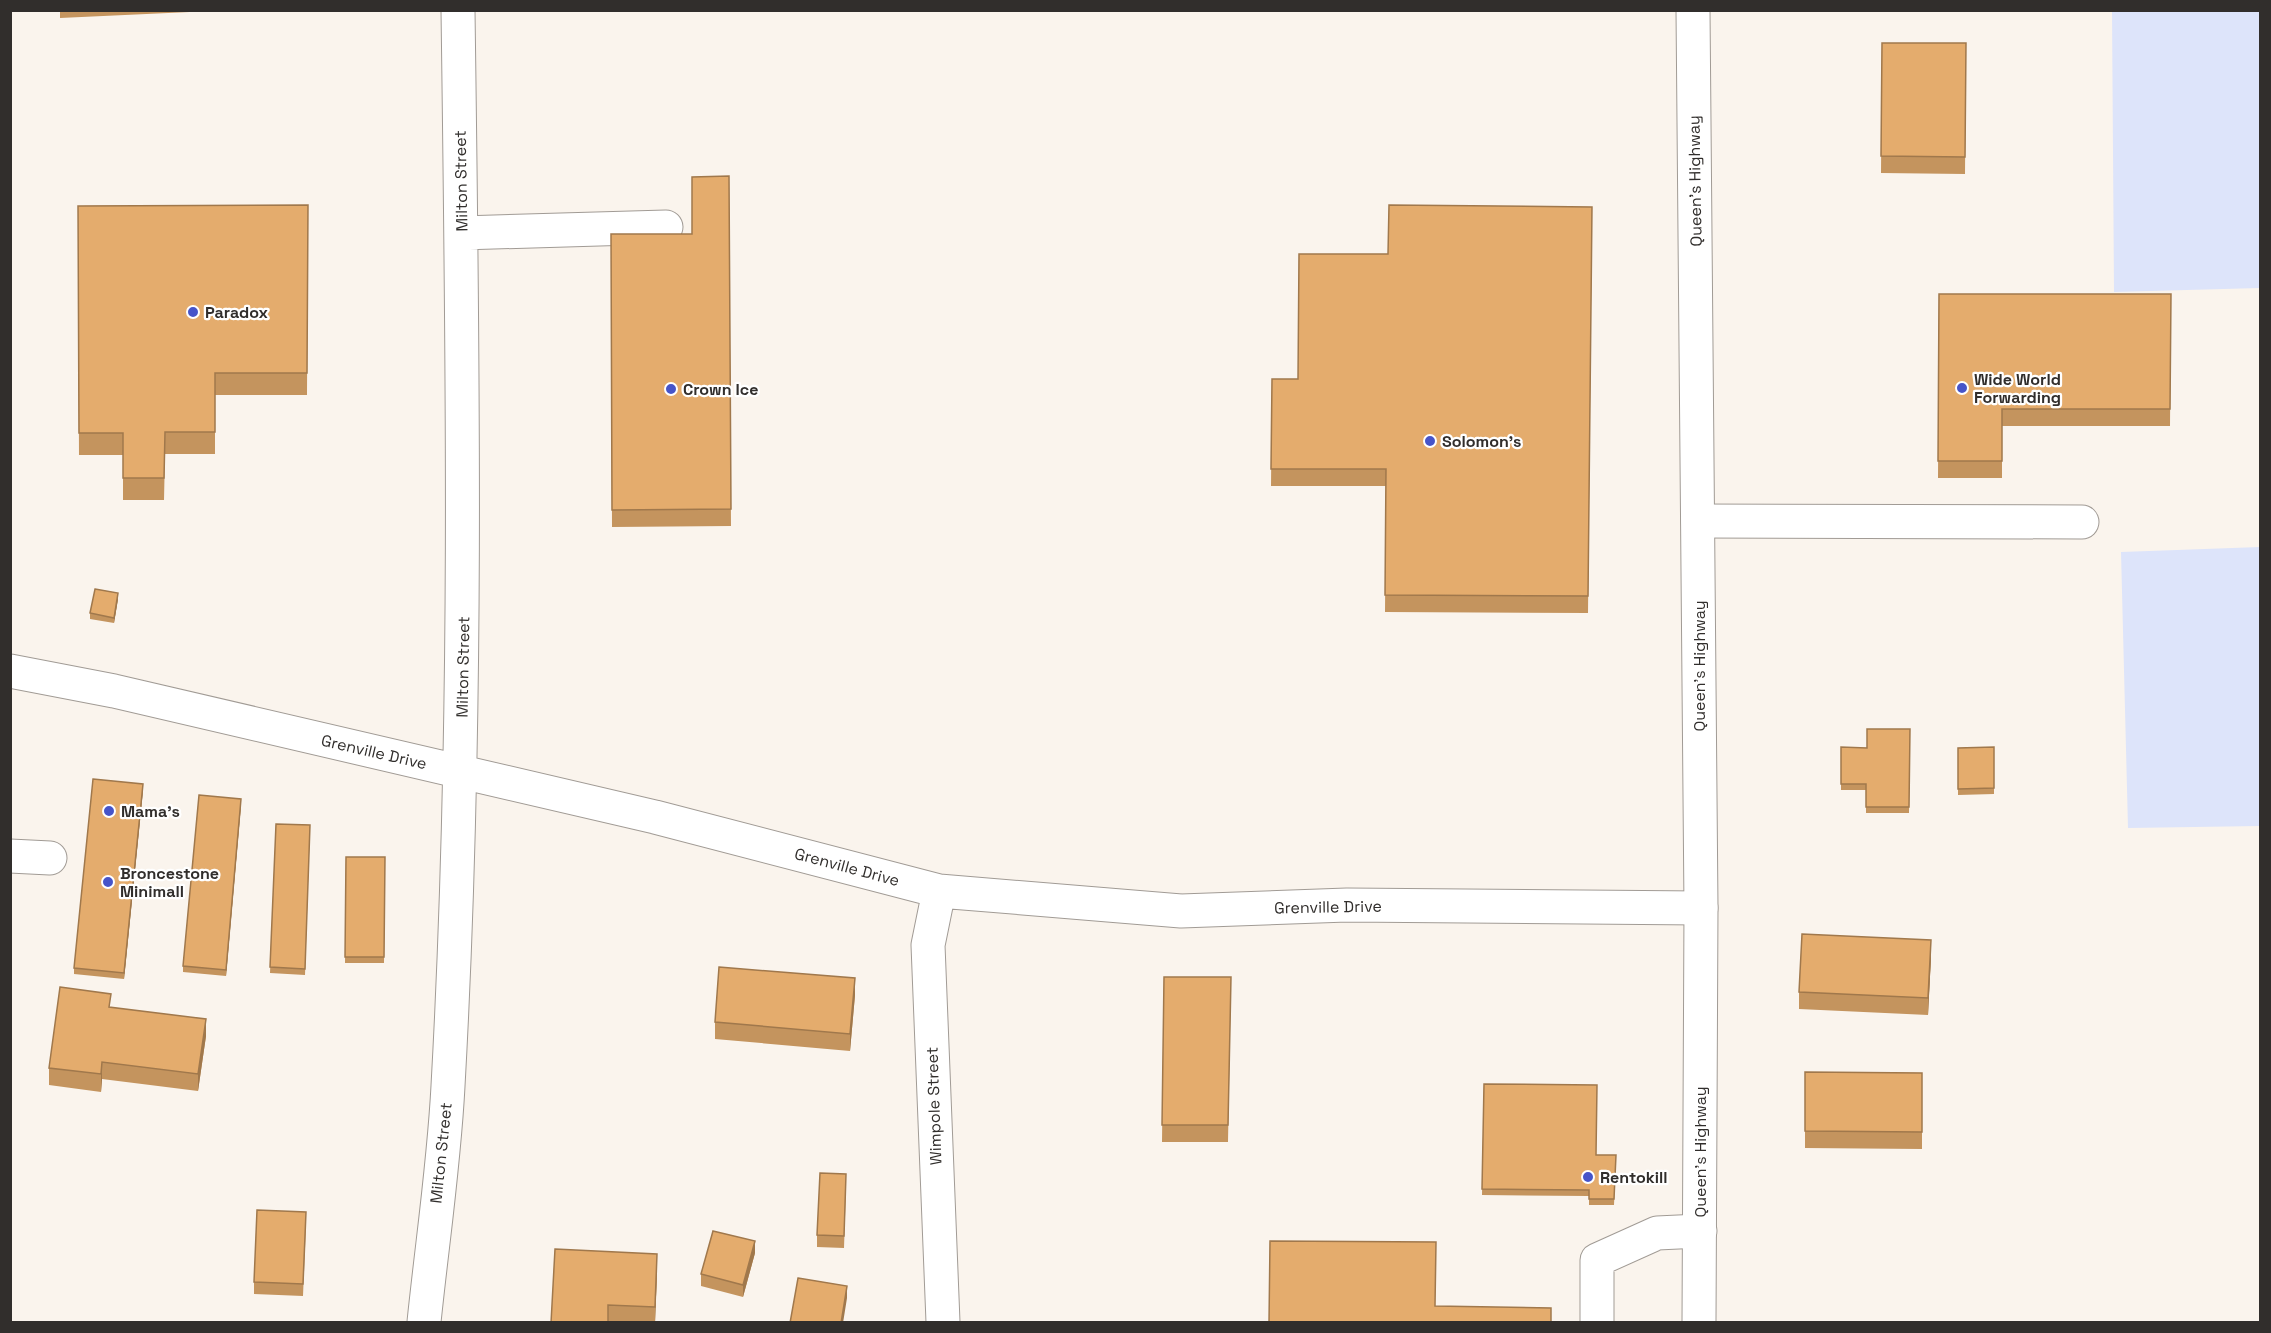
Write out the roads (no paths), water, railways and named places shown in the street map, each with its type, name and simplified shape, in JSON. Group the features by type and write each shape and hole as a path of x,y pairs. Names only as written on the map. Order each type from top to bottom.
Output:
{"street":[{"name":"Milton Street","path":"424,1323 448,1090 462,773 465,468 458,10"},
{"name":"Queen's Highway","path":"1693,10 1701,908 1699,1323"},
{"path":"461,232 666,227"},
{"path":"1698,521 2082,522"},
{"name":"Grenville Drive","path":"11,674 114,691 655,817 939,891 1181,911 1347,905 1701,908"},
{"path":"10,856 50,858"},
{"name":"Wimpole Street","path":"939,891 928,945 942,1323"},
{"path":"1598,1323 1597,1260 1657,1233 1700,1231"}],"place":[{"name":"Paradox","path":"193,312"},
{"name":"Wide World Forwarding","path":"1962,388"},
{"name":"Crown Ice","path":"671,389"},
{"name":"Solomon's","path":"1430,441"},
{"name":"Mama's","path":"109,811"},
{"name":"Broncestone Minimall","path":"108,882"},
{"name":"Rentokill","path":"1588,1177"}]}
